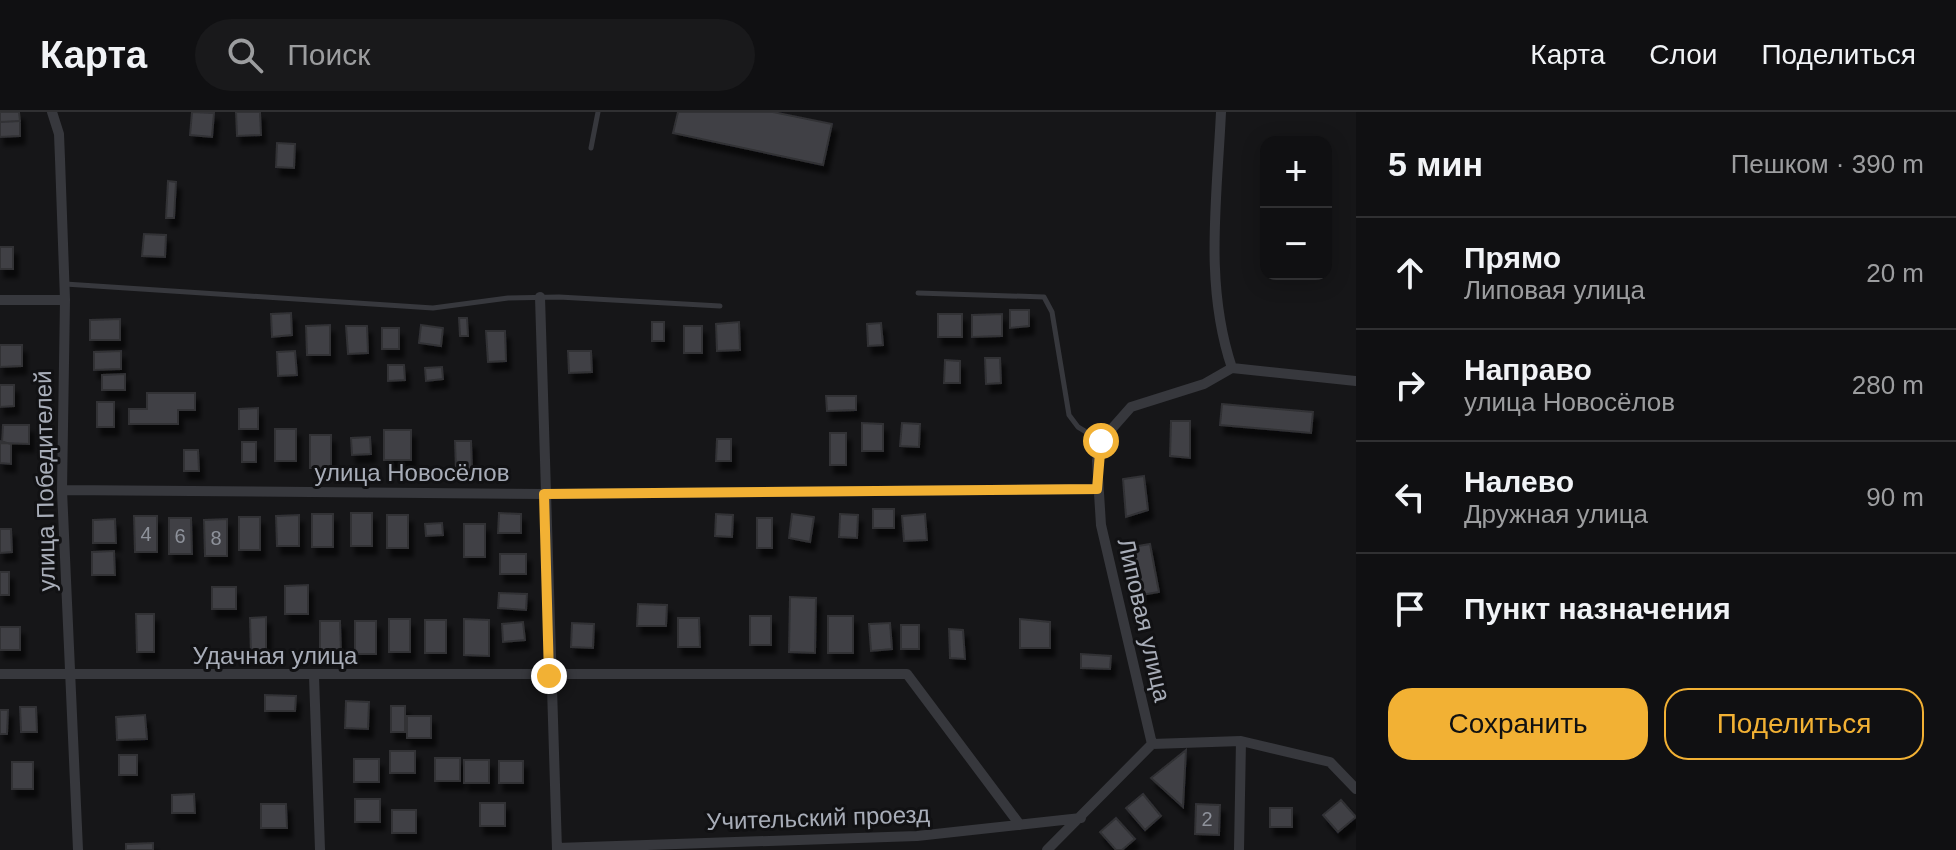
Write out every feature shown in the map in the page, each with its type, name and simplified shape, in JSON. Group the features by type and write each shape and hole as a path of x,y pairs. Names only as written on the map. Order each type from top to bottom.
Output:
{"street":[{"name":"улица Победителей","path":"52,112 59,134 65,300 62,490 73,676 78,850"},
{"path":"1221,112 1212,280 1221,334 1232,368"},
{"path":"540,297 549,676 557,849"},
{"path":"0,300 65,300"},
{"path":"1101,441 1131,407 1204,384 1232,368 1356,381"},
{"name":"Липовая улица","path":"1101,441 1097,489 1101,525 1152,744"},
{"name":"улица Новосёлов","path":"62,490 544,494 1097,489"},
{"name":"Удачная улица","path":"0,674 907,674 1020,825"},
{"path":"314,676 320,850"},
{"path":"1239,850 1241,741"},
{"path":"1047,850 1152,744 1241,741 1330,762 1356,789"},
{"name":"Учительский проезд","path":"557,849 917,836 1081,818"}],"lane":[{"path":"591,148 598,112"},
{"path":"64,284 433,308 540,297 720,306"},
{"path":"918,293 1044,297 1052,312 1069,415 1078,427 1101,441"}],"building":[{"path":"0,112 19,112 20,121 0,122"},
{"path":"192,112 214,113 212,137 190,135"},
{"path":"236,112 260,112 261,135 237,136"},
{"path":"678,112 773,112 832,124 823,165 673,133"},
{"path":"20,121 20,136 0,137 0,122"},
{"path":"277,143 295,144 294,168 276,167"},
{"path":"168,181 176,182 174,218 166,218"},
{"path":"144,234 166,235 165,257 142,256"},
{"path":"0,247 13,247 13,269 0,269"},
{"path":"1010,310 1029,310 1029,326 1010,328"},
{"path":"291,313 292,335 272,337 271,314"},
{"path":"938,314 962,314 962,337 938,337"},
{"path":"1002,314 1002,336 972,337 972,315"},
{"path":"459,318 467,318 468,336 460,336"},
{"path":"120,319 120,340 90,340 90,320"},
{"path":"652,322 664,322 664,341 652,341"},
{"path":"739,322 740,350 717,351 716,324"},
{"path":"881,323 883,345 868,346 867,324"},
{"path":"330,325 330,355 307,355 306,326"},
{"path":"421,325 443,328 441,346 419,343"},
{"path":"346,326 367,326 368,353 348,354"},
{"path":"684,326 702,326 702,353 684,353"},
{"path":"382,328 399,328 399,349 382,349"},
{"path":"486,331 505,331 506,361 488,362"},
{"path":"0,345 22,345 22,366 0,367"},
{"path":"121,351 121,369 94,370 94,352"},
{"path":"295,351 297,375 278,376 277,352"},
{"path":"568,351 591,351 592,372 569,373"},
{"path":"985,358 1000,358 1001,383 986,384"},
{"path":"945,360 960,361 960,383 944,383"},
{"path":"388,365 404,365 405,380 388,381"},
{"path":"442,367 443,379 426,381 425,368"},
{"path":"125,374 125,390 102,390 102,375"},
{"path":"0,385 14,385 14,406 0,407"},
{"path":"147,393 195,393 195,410 178,410 178,424 129,424 129,409 147,409"},
{"path":"826,396 856,396 856,410 827,411"},
{"path":"97,402 114,402 114,427 97,427"},
{"path":"1222,404 1313,412 1311,433 1220,425"},
{"path":"258,408 258,429 239,429 239,409"},
{"path":"1171,421 1190,421 1190,458 1170,456"},
{"path":"862,423 883,424 883,451 862,451"},
{"path":"902,423 920,424 919,447 900,446"},
{"path":"3,425 29,425 29,444 2,443"},
{"path":"275,429 296,429 296,461 275,461"},
{"path":"384,430 411,430 411,460 384,460"},
{"path":"830,433 846,433 846,465 830,465"},
{"path":"310,435 331,435 331,468 310,468"},
{"path":"370,437 371,454 352,455 351,438"},
{"path":"717,439 731,439 731,461 716,461"},
{"path":"0,441 11,444 11,464 0,463"},
{"path":"455,441 471,441 472,470 456,471"},
{"path":"242,442 256,442 256,462 242,462"},
{"path":"184,450 198,450 199,471 184,471"},
{"path":"1144,476 1148,510 1126,517 1123,479"},
{"path":"873,509 894,509 894,528 873,528"},
{"path":"351,513 372,513 372,546 351,546"},
{"path":"499,513 521,514 521,533 498,533"},
{"path":"312,514 333,514 333,547 312,547"},
{"path":"716,514 733,515 732,537 715,536"},
{"path":"792,514 814,517 810,542 789,538"},
{"path":"840,514 858,515 857,538 839,537"},
{"path":"925,514 927,540 904,541 902,516"},
{"path":"299,515 299,546 277,546 276,516"},
{"path":"387,515 408,515 408,548 387,548"},
{"path":"134,516 157,516 157,552 135,552"},
{"path":"239,517 260,517 260,550 239,550"},
{"path":"169,518 191,518 192,554 169,554"},
{"path":"757,518 772,518 772,548 757,548"},
{"path":"115,519 116,543 93,543 93,520"},
{"path":"227,519 227,556 205,556 204,520"},
{"path":"442,523 443,535 426,536 425,524"},
{"path":"464,524 485,524 485,557 464,557"},
{"path":"0,529 11,529 12,552 0,553"},
{"path":"1150,544 1159,592 1141,595 1132,547"},
{"path":"114,551 115,575 92,575 92,552"},
{"path":"500,554 526,554 526,574 500,574"},
{"path":"0,572 9,572 9,595 0,595"},
{"path":"308,585 308,614 285,614 285,586"},
{"path":"212,587 236,587 236,609 212,609"},
{"path":"499,593 527,594 526,610 498,608"},
{"path":"790,597 816,598 815,653 789,652"},
{"path":"638,604 667,605 666,626 637,626"},
{"path":"136,614 154,614 154,652 137,652"},
{"path":"750,616 771,616 771,645 750,645"},
{"path":"828,616 853,616 853,653 828,653"},
{"path":"266,617 266,656 251,656 250,618"},
{"path":"678,618 699,618 700,647 678,647"},
{"path":"389,619 410,619 410,652 389,652"},
{"path":"464,619 489,620 489,656 464,655"},
{"path":"1020,619 1050,622 1050,648 1020,648"},
{"path":"425,620 446,620 446,653 425,653"},
{"path":"320,621 340,621 341,654 320,654"},
{"path":"355,621 376,621 376,654 355,654"},
{"path":"523,622 525,640 503,642 502,624"},
{"path":"572,623 594,624 593,648 571,647"},
{"path":"890,623 892,649 871,651 869,624"},
{"path":"901,625 919,625 919,649 901,649"},
{"path":"0,627 20,627 20,650 0,650"},
{"path":"949,629 963,630 965,659 950,658"},
{"path":"1081,654 1111,656 1110,669 1081,668"},
{"path":"265,695 296,696 295,711 265,711"},
{"path":"346,701 369,702 368,729 345,728"},
{"path":"391,706 405,706 405,732 391,732"},
{"path":"20,707 36,707 37,732 21,732"},
{"path":"0,710 8,710 7,734 0,734"},
{"path":"145,715 147,739 117,740 116,717"},
{"path":"407,716 431,716 431,738 407,738"},
{"path":"1186,750 1183,807 1151,778"},
{"path":"390,751 415,751 415,773 390,773"},
{"path":"119,755 137,755 137,775 119,775"},
{"path":"435,758 460,758 460,781 435,781"},
{"path":"354,759 379,759 379,782 354,782"},
{"path":"464,760 489,760 489,783 464,783"},
{"path":"499,761 523,761 523,783 499,783"},
{"path":"12,762 33,762 33,789 12,789"},
{"path":"194,794 195,813 172,813 172,795"},
{"path":"1143,794 1161,816 1145,830 1126,808"},
{"path":"355,799 380,799 380,822 355,822"},
{"path":"1341,800 1356,817 1338,832 1323,815"},
{"path":"480,803 505,803 505,826 480,826"},
{"path":"261,804 286,804 287,828 261,828"},
{"path":"1196,804 1220,805 1219,835 1195,834"},
{"path":"1270,808 1292,808 1292,827 1270,827"},
{"path":"392,810 416,810 416,833 392,833"},
{"path":"1116,818 1135,839 1122,850 1116,850 1100,832"},
{"path":"153,843 153,850 126,850 126,844"}],"route":[{"path":"549,676 544,494 1097,489 1101,441"}]}
